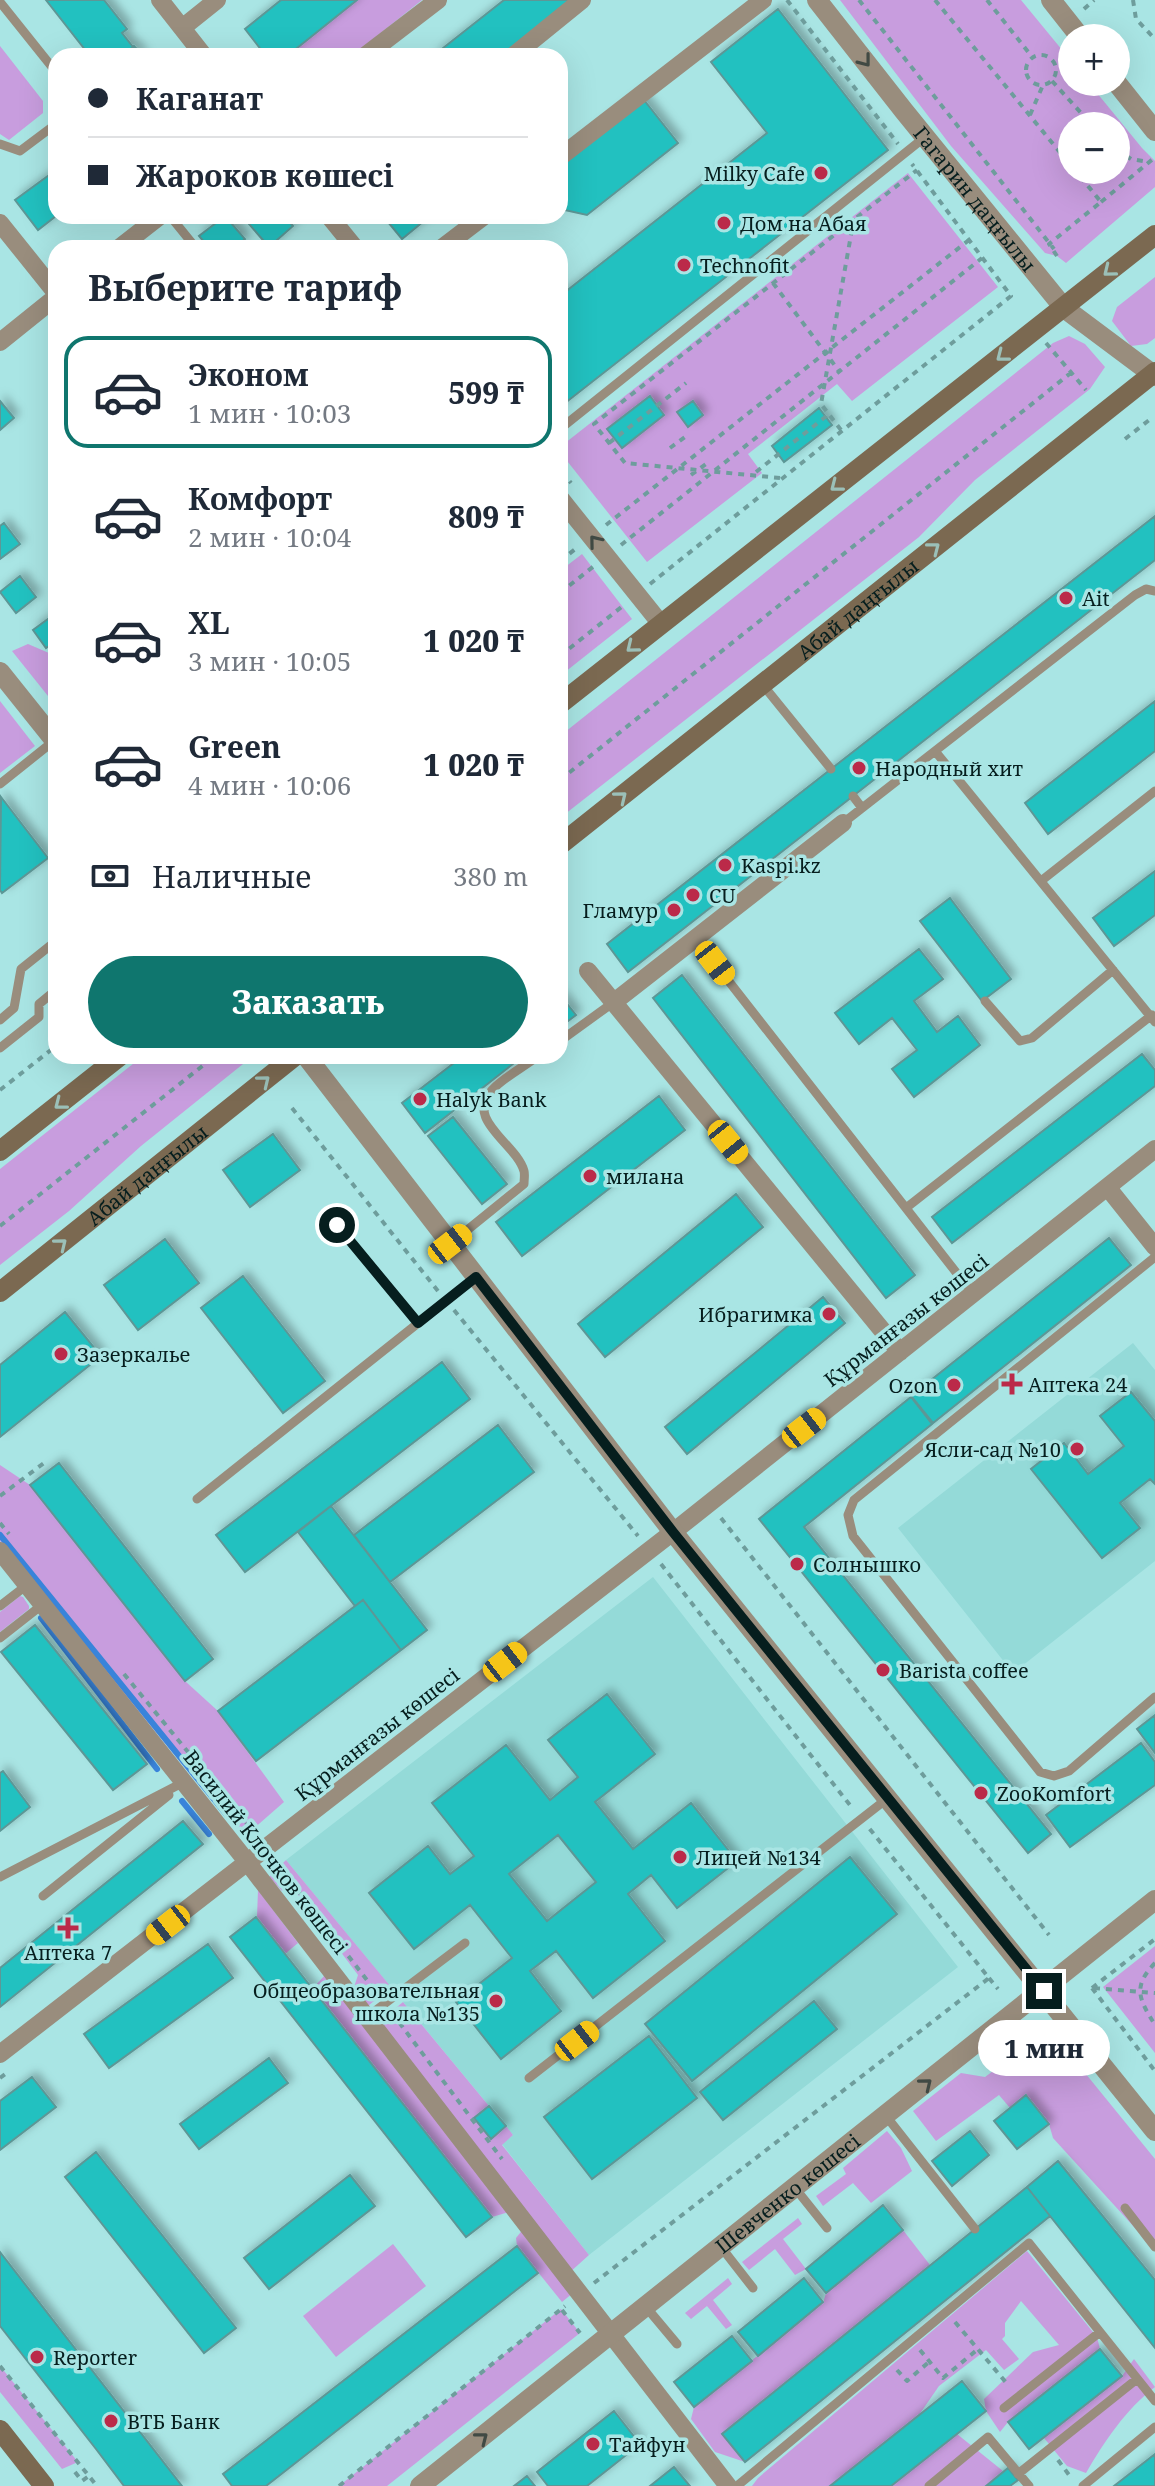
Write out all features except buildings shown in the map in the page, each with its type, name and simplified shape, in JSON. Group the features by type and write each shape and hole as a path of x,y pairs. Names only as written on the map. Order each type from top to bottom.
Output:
{"main road":[{"path":"568,698 1155,235"},
{"name":"Абай даңғылы","path":"568,839 1154,374"},
{"path":"0,1151 110,1064"},
{"name":"Абай даңғылы","path":"0,1292 285,1064"},
{"path":"0,2430 44,2486"}],"street":[{"path":"160,0 198,48"},
{"path":"182,28 217,0"},
{"path":"375,48 438,0"},
{"path":"523,48 582,0"},
{"path":"568,151 763,0"},
{"name":"Гагарин даңғылы","path":"817,0 1064,308 1154,374"},
{"path":"1055,1 1071,24"},
{"path":"1127,96 1155,131"},
{"path":"0,223 48,285"},
{"path":"129,240 150,224"},
{"path":"336,224 348,240"},
{"path":"452,240 474,224"},
{"path":"0,342 48,302"},
{"path":"568,508 661,624"},
{"path":"0,672 48,732"},
{"path":"614,1002 843,823"},
{"path":"588,971 900,1352"},
{"path":"312,1064 673,1532 1155,2131"},
{"name":"Құрманғазы көшесі","path":"5,2062 1155,1149"},
{"path":"1108,1188 1155,1247"},
{"name":"Василий Клочков көшесі","path":"5,1543 27,1585 42,1605 252,1868 728,2486"},
{"name":"Шевченко көшесі","path":"420,2486 1155,1900"}],"lane":[{"path":"1,1 48,62"},
{"path":"0,144 20,151 48,130"},
{"path":"568,423 925,137"},
{"path":"176,224 190,240"},
{"path":"843,823 1135,595 1146,589 1155,591"},
{"path":"762,684 831,769"},
{"path":"0,784 48,746"},
{"path":"906,1208 1153,1018 935,751"},
{"path":"1041,881 1155,791"},
{"path":"853,796 862,808"},
{"path":"695,938 973,1294"},
{"path":"0,1020 14,1008 21,969 48,947"},
{"path":"985,1001 1020,1041 1032,1038 1113,970"},
{"path":"0,1048 39,1017 39,1004 48,997"},
{"path":"568,1035 614,1002"},
{"path":"450,1244 524,1184 524,1170 484,1116 483,1103 492,1089 527,1064"},
{"path":"337,1225 418,1323"},
{"path":"1155,1257 854,1500 848,1515 853,1536 1040,1772 1054,1776 1069,1771 1155,1697"},
{"path":"197,1499 476,1277"},
{"path":"0,1606 27,1585"},
{"path":"0,1638 42,1605"},
{"path":"0,1877 184,1782"},
{"path":"43,1896 184,1782"},
{"path":"529,2078 888,1798"},
{"path":"367,2017 465,1943"},
{"path":"886,2116 975,2229"},
{"path":"795,2188 827,2228"},
{"path":"1125,2208 1155,2247"},
{"path":"737,2486 889,2360 1001,2260 1029,2243 1155,2401"},
{"path":"721,2247 753,2288"},
{"path":"646,2307 677,2344"},
{"path":"1004,2408 1100,2332"},
{"path":"1018,2474 1137,2379"},
{"path":"1081,2486 1155,2427"},
{"path":"929,2486 988,2437 1029,2486"}],"path":[{"path":"859,0 1057,256"},
{"path":"935,0 1058,150"},
{"path":"987,0 1033,58"},
{"path":"1084,9 1094,0"},
{"path":"1133,0 1136,19 1155,39"},
{"path":"1047,57 1055,63 1056,72 1052,81 1043,85 1033,83 1027,76 1027,66 1033,58 1047,57"},
{"path":"1052,81 1080,112"},
{"path":"1030,115 1043,85"},
{"path":"1130,158 1152,160"},
{"path":"1052,247 1152,160"},
{"path":"780,478 625,463 594,424 917,170"},
{"path":"1086,184 1101,202"},
{"path":"841,430 821,404 854,218"},
{"path":"604,526 969,240"},
{"path":"619,546 982,258"},
{"path":"773,283 839,371"},
{"path":"568,650 1011,296"},
{"path":"1046,342 1086,390"},
{"path":"568,774 1072,372"},
{"path":"609,443 686,383"},
{"path":"756,472 829,414"},
{"path":"1125,439 1153,417"},
{"path":"670,448 685,437"},
{"path":"691,475 706,464"},
{"path":"568,555 580,545"},
{"path":"568,587 596,565"},
{"path":"0,1090 48,1052"},
{"path":"0,1226 205,1064"},
{"path":"292,1108 998,1989"},
{"path":"0,1496 44,1463"},
{"path":"709,1504 1049,1935"},
{"path":"0,1523 5,1543"},
{"path":"121,1670 252,1830"},
{"path":"252,1868 274,1859 506,2164"},
{"path":"1092,1988 1155,1939"},
{"path":"1155,1963 1144,1975 1140,1992 1143,2005 1155,2025"},
{"path":"339,2486 595,2282 989,1978"},
{"path":"1092,1988 1155,1993"},
{"path":"1092,1988 1155,2071"},
{"path":"0,2078 5,2062"},
{"path":"588,2273 595,2282"},
{"path":"561,2309 580,2333"},
{"path":"946,2311 1018,2397"},
{"path":"912,2340 943,2378 978,2349"},
{"path":"889,2360 907,2381 930,2361"},
{"path":"0,2366 97,2486"},
{"path":"1049,2449 1081,2486"},
{"path":"75,2472 82,2481 89,2476"}],"shaded area":[{"path":"357,0 422,0 362,48 297,48"},
{"path":"840,0 1021,0 1058,45 1058,96 1099,96 1113,112 1058,112 1058,184 1130,184 1130,133 1155,161 1155,187 1066,263 1057,256 1045,253 951,146"},
{"path":"0,46 43,101 43,113 9,140 0,134"},
{"path":"908,173 998,287 852,401 837,384 748,454 762,473 647,562 568,462 568,441"},
{"path":"1155,277 1155,338 1147,344 1131,346 1112,321 1117,307"},
{"path":"1069,336 1085,344 1105,367 1090,389 975,480 919,537 568,812 568,730 1053,343"},
{"path":"582,554 632,619 568,670 568,565"},
{"path":"28,644 48,653 48,696 12,651"},
{"path":"0,701 35,746 0,773"},
{"path":"133,1064 243,1064 0,1265 0,1169"},
{"name":"Ясли-сад №10","path":"1133,1343 1155,1370 1155,1561 1013,1673 898,1528"},
{"path":"0,1465 30,1485 185,1681 218,1711 284,1802 252,1830 234,1828 0,1541"},
{"path":"653,1577 958,1967 589,2255 502,2144 513,2135 286,1860"},
{"path":"20,1596 29,1609 0,1632 0,1612"},
{"path":"286,1860 391,1987 368,2006 354,1987 358,1975 293,1888 282,1891 269,1877"},
{"path":"258,1890 298,1943 285,1954 257,1917"},
{"path":"1155,1946 1155,2053 1103,1987"},
{"path":"325,1975 509,2212 492,2217 313,1988"},
{"path":"403,2002 489,2106 474,2118 491,2139 506,2126 513,2135 502,2145 589,2255 569,2273 379,2022"},
{"path":"1047,2031 1055,2036 1155,2159 1155,2250 1053,2138 1049,2124 1026,2096 1010,2108 999,2095 936,2141 913,2111 961,2073 985,2077"},
{"path":"887,2131 901,2148 912,2171 871,2203 853,2183 823,2206 816,2196 846,2174 843,2168"},
{"path":"798,2218 802,2224 783,2239 806,2269 795,2275 775,2249 749,2270 742,2262"},
{"path":"524,2228 573,2293 562,2302 517,2246 516,2238"},
{"path":"903,2230 930,2265 723,2433 745,2462 715,2452 691,2419 694,2407 823,2303 826,2293"},
{"path":"393,2244 426,2286 336,2357 303,2316"},
{"path":"1027,2251 1097,2337 1100,2349 1008,2422 1000,2432 986,2411 984,2399 1033,2352 1059,2345 1021,2301 1005,2323 1002,2339 1019,2359 1004,2370 986,2350 939,2386 919,2415 830,2486 752,2486 758,2478"},
{"path":"728,2278 732,2284 713,2300 732,2325 726,2329 707,2306 691,2319 685,2313"},
{"path":"561,2309 580,2333 387,2486 339,2486"},
{"path":"1134,2359 1155,2387 1116,2427 1086,2473 1067,2466 1044,2438 1122,2376"},
{"path":"0,2366 78,2462 62,2469 0,2392"},
{"path":"957,2434 1003,2471 986,2486 891,2486"}],"waterway":[{"path":"0,1535 227,1815"},
{"path":"41,1618 157,1769"},
{"path":"182,1801 209,1834"}],"place":[{"name":"Milky Cafe","path":"821,173"},
{"name":"Дом на Абая","path":"724,223"},
{"name":"Technofit","path":"684,265"},
{"name":"Ait","path":"1066,598"},
{"name":"Народный хит","path":"859,768"},
{"name":"Kaspi.kz","path":"725,865"},
{"name":"CU","path":"693,895"},
{"name":"Гламур","path":"674,910"},
{"name":"Halyk Bank","path":"420,1099"},
{"name":"милана","path":"590,1176"},
{"name":"Ибрагимка","path":"829,1314"},
{"name":"Зазеркалье","path":"61,1354"},
{"name":"Аптека 24","path":"1012,1384"},
{"name":"Ozon","path":"954,1385"},
{"name":"Ясли-сад №10","path":"1077,1449"},
{"name":"Солнышко","path":"797,1564"},
{"name":"Barista coffee","path":"883,1670"},
{"name":"ZooKomfort","path":"981,1793"},
{"name":"Лицей №134","path":"680,1857"},
{"name":"Аптека 7","path":"68,1928"},
{"name":"Общеобразовательная школа №135","path":"496,2001"},
{"name":"Reporter","path":"37,2357"},
{"name":"ВТБ Банк","path":"111,2421"},
{"name":"Тайфун","path":"593,2444"}],"route":[{"path":"337,1225 418,1323 476,1277 673,1532 1044,1991"}]}
